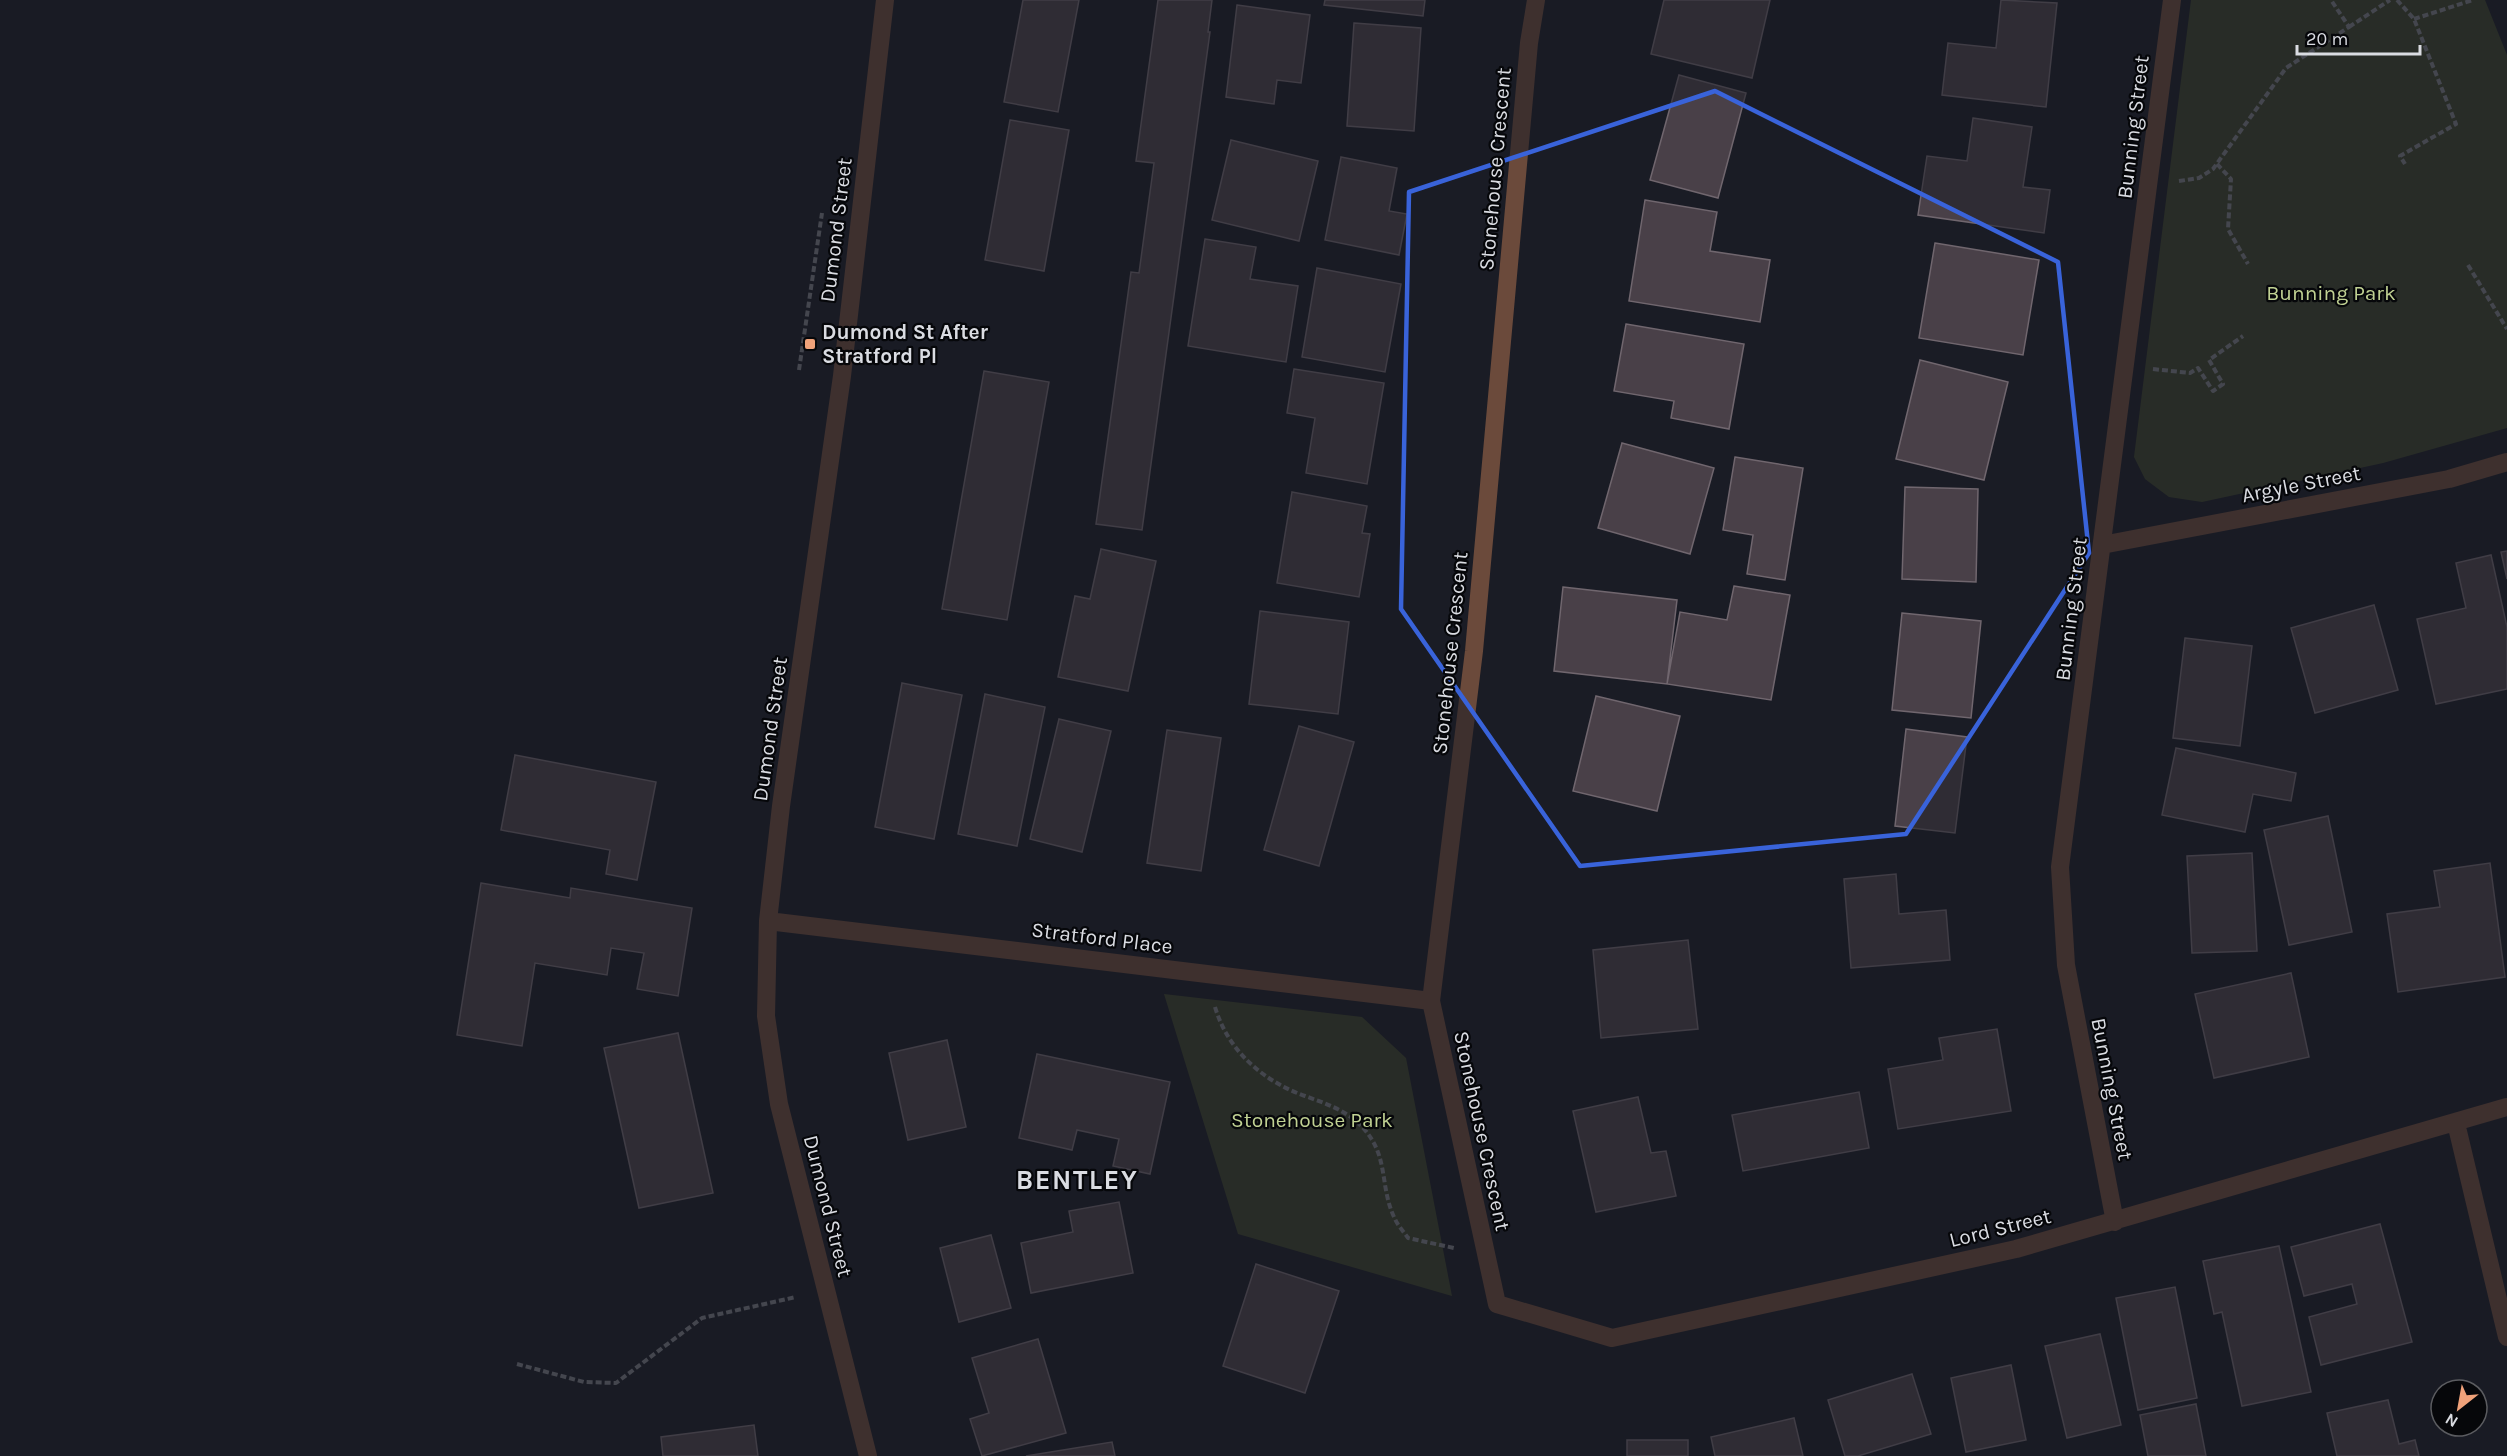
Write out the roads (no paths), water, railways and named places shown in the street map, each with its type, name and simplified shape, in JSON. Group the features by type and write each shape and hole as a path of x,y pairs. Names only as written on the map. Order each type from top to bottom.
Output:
{"street":[{"name":"Dumond Street","path":"868,1456 779,1104 766,1016 768,921 781,806 842,376 885,0"},
{"name":"Stonehouse Crescent","path":"1497,1304 1431,1001 1474,651 1529,43 1536,0"},
{"name":"Bunning Street","path":"2115,1222 2066,965 2060,867 2172,0"},
{"name":"Argyle Street","path":"2102,545 2449,479 2507,462"},
{"name":"Stratford Place","path":"768,921 1431,1001"},
{"name":"Lord Street","path":"1497,1304 1612,1338 2016,1249 2507,1107"},
{"path":"2456,1123 2507,1337"}],"place":[{"name":"Dumond St After Stratford Pl","path":"810,344"}],"district":[{"name":"BENTLEY","path":"1077,1180"}],"park label":[{"name":"Bunning Park","path":"2331,293"},
{"name":"Stonehouse Park","path":"1312,1120"}]}
